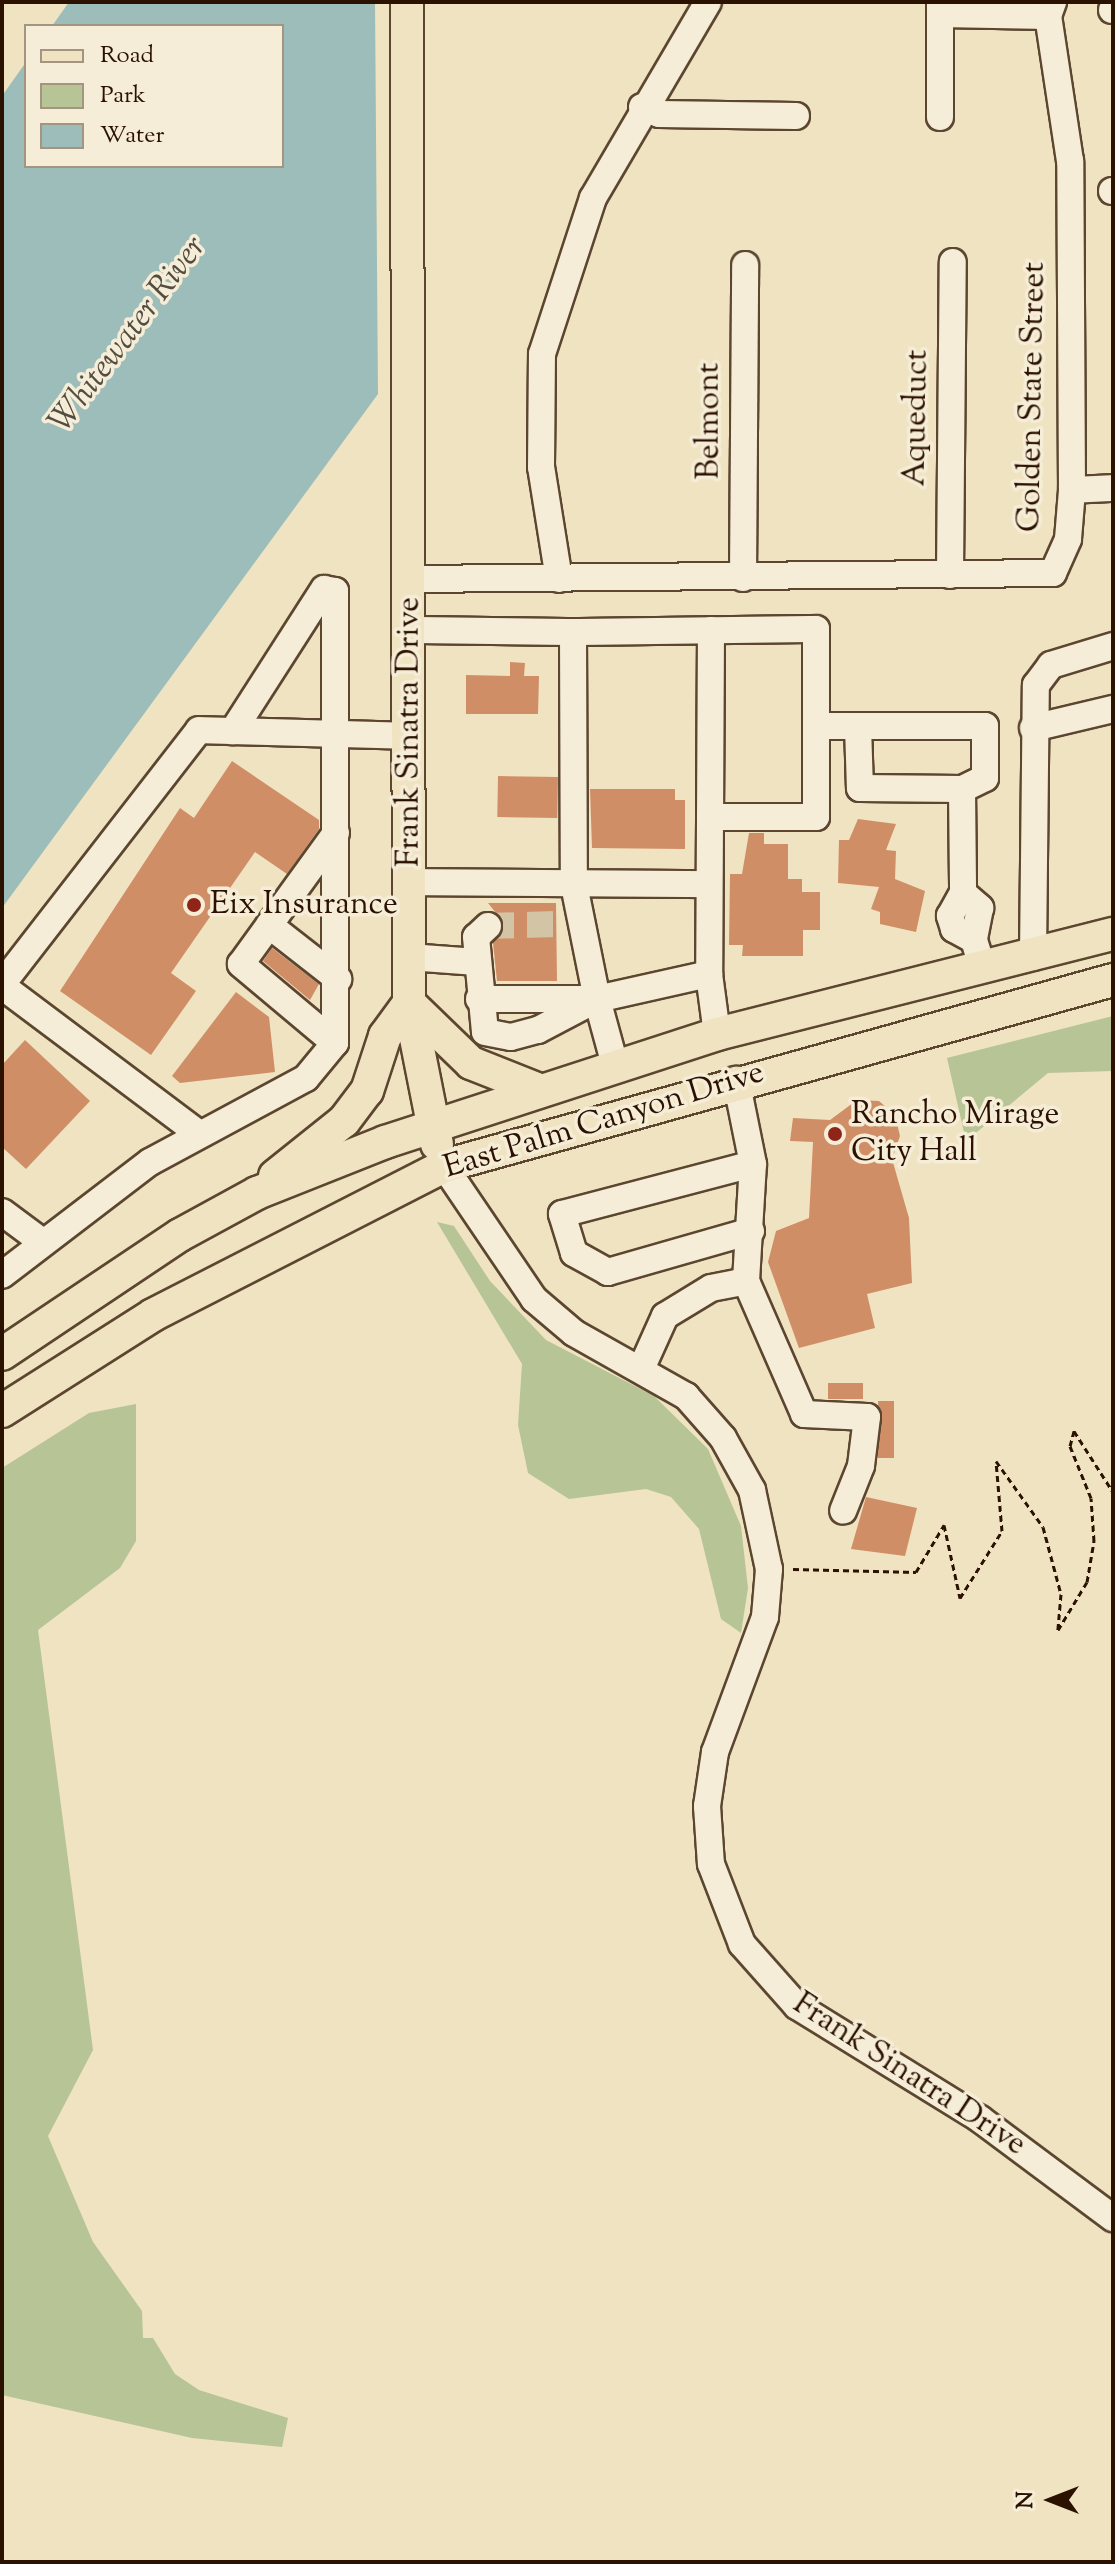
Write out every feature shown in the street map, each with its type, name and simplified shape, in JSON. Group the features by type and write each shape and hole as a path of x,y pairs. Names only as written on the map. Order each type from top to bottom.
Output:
{"main road":[{"name":"Frank Sinatra Drive","path":"407,2 411,630 409,1003 430,1126 444,1166"},
{"name":"East Palm Canyon Drive","path":"2,1354 180,1235 257,1193 430,1126 537,1089 979,955 1033,957 1113,934"},
{"name":"East Palm Canyon Drive","path":"2,1411 153,1315 444,1166 736,1080 1113,980"},
{"path":"257,1193 344,1121 367,1091 385,1036 409,1003 471,1063 537,1089"}],"street":[{"path":"559,579 541,467 542,354 593,198 642,107 708,2"},
{"path":"940,117 940,8 1051,9"},
{"name":"Golden State Street","path":"410,579 1053,573 1068,539 1072,490 1070,161 1051,9"},
{"path":"642,107 659,114 796,116"},
{"name":"Aqueduct","path":"950,575 953,262"},
{"name":"Belmont","path":"743,578 745,265"},
{"path":"1072,490 1113,488"},
{"path":"3,1273 41,1241 199,1134 306,1078 335,1043 338,979 335,591 324,589 233,731"},
{"path":"411,630 816,629 816,817 710,817"},
{"path":"711,630 709,974 717,1034"},
{"path":"573,632 574,885 568,924 597,999 615,1065"},
{"path":"1033,957 1033,728 1036,685 1045,671 1113,646"},
{"path":"1033,728 1113,709"},
{"path":"816,726 858,726 985,726 985,778 962,789 860,788 858,726"},
{"path":"199,1134 2,985 199,730 410,736"},
{"path":"962,789 963,893 980,908 979,955"},
{"path":"335,1043 241,964 336,833"},
{"path":"409,882 709,884"},
{"path":"269,925 338,979"},
{"path":"488,926 476,937 479,999 485,1032 511,1037 568,1018 597,999"},
{"path":"409,957 477,962"},
{"path":"479,999 597,999 709,974"},
{"path":"736,1080 753,1164 746,1281 804,1414 867,1417 861,1466 843,1511"},
{"path":"751,1231 608,1272 574,1253 562,1214 753,1164"},
{"name":"Frank Sinatra Drive","path":"444,1166 534,1299 574,1333 642,1367 696,1406 738,1462 761,1521 769,1569 758,1647 715,1752 707,1806 711,1864 742,1944 797,2006 980,2119 1113,2218"},
{"path":"2,1212 41,1241"},
{"path":"642,1367 665,1316 711,1288 746,1281"}],"path":[{"path":"769,1569 916,1572 944,1525 960,1598 1002,1531 996,1461 1043,1527 1061,1594 1058,1630 1087,1582 1094,1541 1091,1498 1070,1446 1074,1431 1113,1492"}],"green space":[{"path":"1113,1016 1113,1071 1048,1073 966,1141 947,1058"},
{"path":"437,1222 454,1226 490,1281 546,1340 654,1396 708,1449 741,1526 748,1588 741,1633 721,1619 699,1529 671,1497 646,1489 569,1499 528,1473 518,1425 522,1364"},
{"path":"136,1404 136,1541 120,1568 38,1630 93,2050 48,2136 93,2242 142,2311 143,2338 153,2338 175,2374 199,2390 288,2418 282,2447 192,2438 2,2395 2,1468 89,1413"}],"water":[{"name":"Whitewater River","path":"69,2 375,2 378,394 2,908 2,96 24,65 24,168 284,168 284,24 53,24"}],"building":[{"path":"510,662 525,663 524,676 539,676 538,714 466,714 466,675 510,676"},
{"path":"232,761 319,820 319,829 287,874 255,852 171,973 196,991 151,1055 60,991 180,808 194,818"},
{"path":"498,776 558,777 557,818 497,817"},
{"path":"590,789 675,789 675,800 685,800 685,849 592,848"},
{"path":"858,819 896,824 886,850 896,851 895,879 925,891 916,932 880,924 880,912 871,909 879,887 838,883 839,840 849,840"},
{"path":"749,833 764,833 764,844 788,844 788,879 802,879 802,892 820,892 820,930 803,930 803,956 742,956 743,945 729,945 730,874 742,874"},
{"path":"488,903 556,903 557,981 497,981 493,943 504,923"},
{"path":"272,948 319,984 310,1000 263,961"},
{"path":"236,992 269,1017 275,1072 180,1083 172,1076"},
{"path":"25,1040 90,1101 26,1169 2,1147 2,1065"},
{"path":"857,1100 879,1101 895,1115 900,1136 892,1159 909,1218 912,1283 867,1294 875,1328 799,1348 768,1262 776,1231 809,1218 813,1142 790,1141 793,1118 830,1120"},
{"path":"828,1383 863,1383 863,1399 828,1399"},
{"path":"878,1401 894,1401 894,1458 878,1458"},
{"path":"866,1497 917,1508 905,1556 851,1549"}],"tunnel":[{"path":"488,926 556,924"}],"place":[{"name":"Eix Insurance","path":"194,905"},
{"name":"Rancho Mirage City Hall","path":"835,1134"}]}
